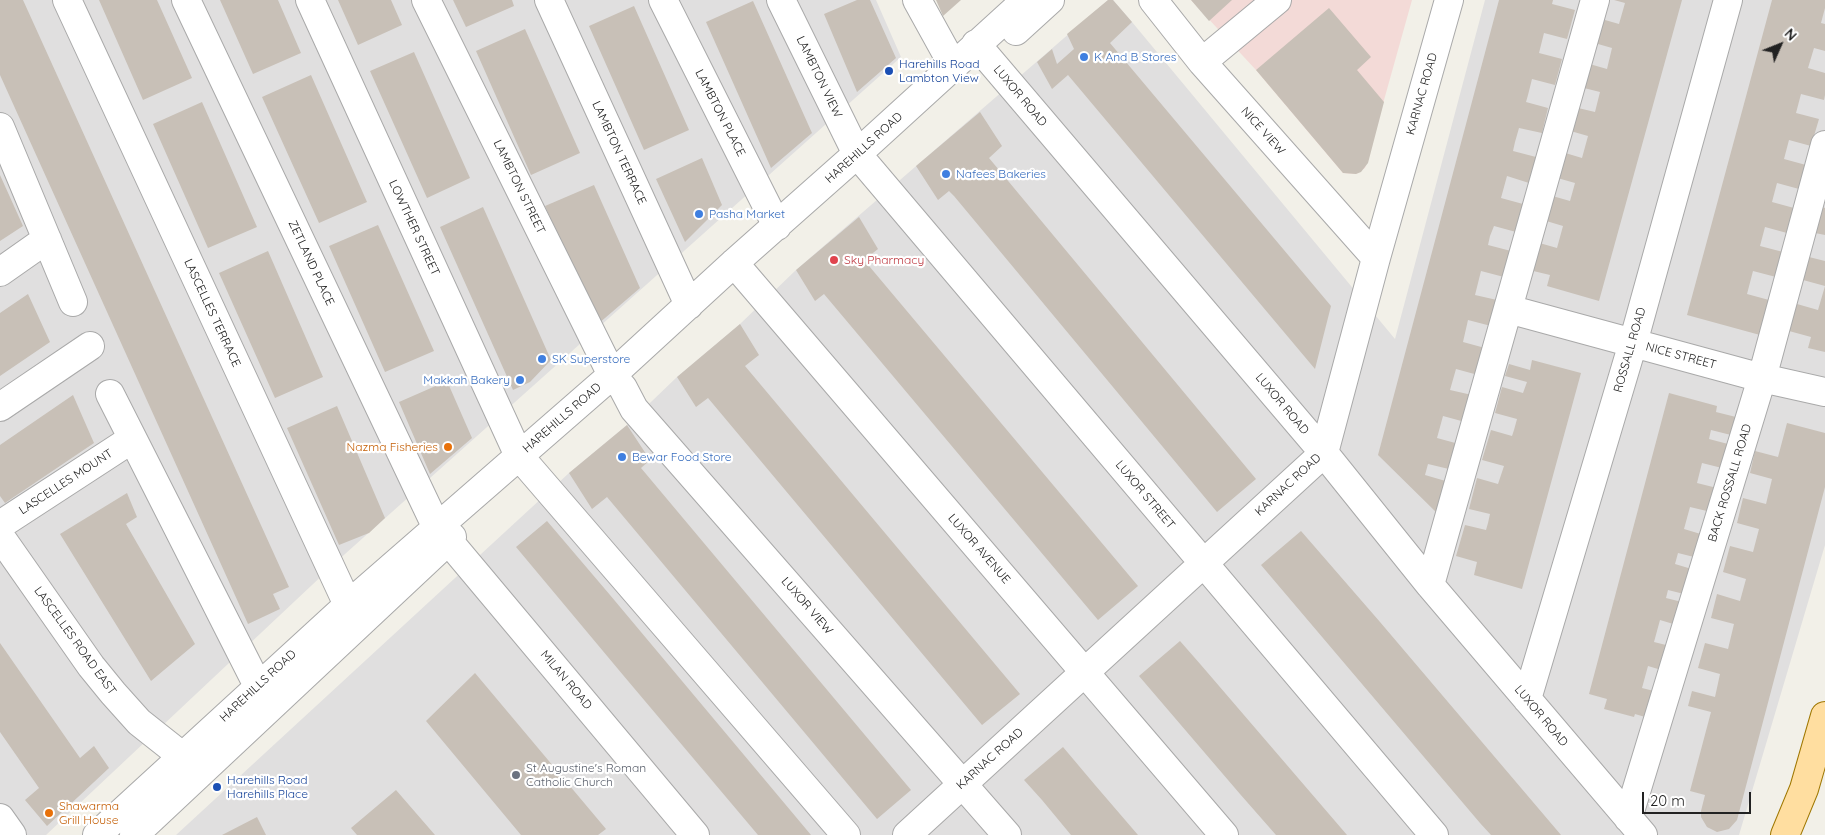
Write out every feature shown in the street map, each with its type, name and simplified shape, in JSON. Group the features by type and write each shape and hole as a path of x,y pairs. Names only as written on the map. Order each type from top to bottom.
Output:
{"main road":[{"path":"1784,835 1804,789 1825,716"}],"street":[{"name":"LASCELLES TERRACE","path":"67,0 353,615"},
{"name":"ZETLAND PLACE","path":"186,0 442,533"},
{"name":"LOWTHER STREET","path":"310,0 525,462 846,835"},
{"name":"LAMBTON STREET","path":"426,0 617,381"},
{"name":"LAMBTON TERRACE","path":"549,0 689,305"},
{"name":"LAMBTON PLACE","path":"663,0 777,226"},
{"name":"LAMBTON VIEW","path":"782,0 862,160"},
{"path":"917,0 954,66"},
{"name":"HAREHILLS ROAD","path":"97,835 128,828 442,533 617,381 739,268 862,160 981,50 1026,0"},
{"name":"HAREHILLS ROAD","path":"617,381 689,305 739,268 777,226 862,160 954,66 981,50 1050,0"},
{"name":"NICE VIEW","path":"1153,0 1202,62 1376,258"},
{"path":"1202,62 1277,0"},
{"name":"KARNAC ROAD","path":"907,835 1324,453 1376,258 1449,0"},
{"path":"1430,586 1595,0"},
{"name":"ROSSALL ROAD","path":"1527,699 1633,343 1728,0"},
{"name":"LUXOR ROAD","path":"981,50 1324,453 1430,586 1635,827"},
{"path":"0,127 73,302"},
{"name":"BACK ROSSALL ROAD","path":"1635,827 1762,378 1825,145"},
{"name":"LUXOR STREET","path":"862,160 1434,835"},
{"path":"0,272 47,239"},
{"name":"LUXOR AVENUE","path":"739,268 1224,835"},
{"name":"NICE STREET","path":"1508,309 1762,378 1825,392"},
{"path":"0,407 90,346"},
{"name":"LUXOR VIEW","path":"617,381 634,409 1007,835"},
{"path":"110,394 258,686"},
{"name":"LASCELLES MOUNT","path":"0,525 132,439"},
{"name":"MILAN ROAD","path":"442,533 695,835"},
{"name":"LASCELLES ROAD EAST","path":"0,536 91,666 139,722 182,756"},
{"name":"HAREHILLS ROAD","path":"128,828 182,756 258,686 353,615"},
{"path":"0,818 12,835"}],"shaded area":[{"path":"0,0 876,0 901,57 345,554 46,835 0,835"},
{"path":"1108,0 1113,0 1132,22 1395,339 1485,0 1825,0 1825,545 1739,835 176,835 569,473 627,425 677,377 740,324 796,270"},
{"path":"1191,0 1412,0 1365,168 1356,174 1343,173 1256,70"}],"building":[{"path":"0,0 23,0 289,587 273,594 280,609 248,624 0,75"},
{"path":"99,0 157,0 192,78 143,100"},
{"path":"220,0 278,0 301,53 253,74"},
{"path":"338,0 391,0 402,25 358,45"},
{"path":"453,0 512,0 514,6 466,27"},
{"path":"857,0 870,0 896,58 857,92 824,14"},
{"path":"936,0 961,0 943,16"},
{"path":"1108,0 1113,0 1132,22 1110,43 1331,306 1315,369 1068,75 1052,89 1037,62 1052,49 1057,64 1074,49 1067,34"},
{"path":"1191,0 1232,0 1209,21"},
{"path":"1499,0 1553,0 1552,4 1575,10 1567,39 1544,33 1539,53 1562,59 1555,85 1532,79 1526,102 1548,108 1542,133 1519,128 1515,142 1513,151 1536,157 1529,183 1507,176 1501,198 1523,204 1516,232 1494,226 1490,236 1488,245 1511,251 1504,277 1481,271 1475,295 1497,300 1491,326 1468,320 1463,342 1485,348 1478,375 1456,369 1450,390 1472,395 1465,422 1443,416 1437,438 1459,444 1453,470 1428,464 1425,475 1449,482 1440,516 1378,455"},
{"path":"1614,0 1682,0 1599,301 1547,286 1550,275 1529,270 1536,242 1557,248 1563,226 1543,220 1549,195 1570,201 1575,183 1554,177 1562,152 1582,158 1588,136 1567,130 1574,107 1595,112 1600,92 1580,87 1586,63 1607,69 1612,48 1591,42 1598,18 1619,24 1625,3"},
{"path":"1772,0 1825,0 1821,23 1825,24 1825,51 1814,48 1808,68 1825,73 1825,95 1824,100 1801,94 1796,113 1819,119 1811,146 1789,140 1784,159 1806,165 1799,189 1777,183 1772,202 1794,208 1787,233 1765,227 1760,246 1783,252 1776,277 1753,271 1747,294 1769,300 1760,335 1687,315"},
{"path":"753,1 812,133 771,168 706,22"},
{"path":"634,6 689,130 644,150 589,26"},
{"path":"1329,8 1371,57 1357,70 1384,102 1368,163 1361,172 1356,174 1343,173 1256,70"},
{"path":"525,29 580,153 531,175 476,51"},
{"path":"414,52 470,178 427,198 370,71"},
{"path":"311,75 367,202 319,223 262,97"},
{"path":"202,102 257,227 208,248 153,124"},
{"path":"980,112 1002,146 989,158 1256,479 1217,512 954,196 949,191 938,200 916,166"},
{"path":"702,158 722,205 685,242 656,179"},
{"path":"0,175 23,226 0,241"},
{"path":"594,185 640,288 598,324 545,206"},
{"path":"483,207 551,360 530,382 513,390 440,227"},
{"path":"1822,207 1825,208 1825,235 1815,233"},
{"path":"859,217 878,249 864,260 1138,586 1098,620 824,294 815,301 796,270"},
{"path":"378,225 434,351 385,372 329,246"},
{"path":"268,251 323,377 275,398 219,273"},
{"path":"1809,257 1825,261 1825,286 1803,280"},
{"path":"1825,286 1825,352 1808,348 1811,337 1789,331 1797,304 1818,310"},
{"path":"28,294 50,342 0,376 0,313"},
{"path":"740,324 759,355 745,366 1020,694 982,725 708,398 696,407 677,377"},
{"path":"1532,360 1581,373 1522,589 1474,575 1477,562 1456,556 1465,525 1486,530 1488,523 1490,514 1469,509 1477,478 1498,484 1504,466 1482,460 1491,430 1512,436 1514,430 1517,419 1495,413 1502,387 1523,393 1527,382 1505,376 1509,364 1530,370"},
{"path":"447,381 472,438 430,474 399,402"},
{"path":"1669,393 1717,406 1716,412 1736,417 1731,435 1711,430 1709,439 1728,444 1722,468 1702,463 1697,483 1717,488 1711,512 1690,507 1684,529 1704,535 1698,558 1678,553 1675,564 1695,570 1688,595 1668,590 1666,598 1686,603 1680,626 1660,620 1654,642 1674,647 1668,672 1648,666 1642,688 1662,693 1655,720 1635,714 1634,717 1604,709 1607,699 1589,694"},
{"path":"73,395 94,443 5,503 0,496 0,445"},
{"path":"337,406 385,518 369,533 339,545 287,428"},
{"path":"1787,423 1825,433 1825,487 1737,820 1729,829 1717,832 1707,827 1701,817 1705,795 1690,791 1711,712 1688,706 1692,691 1715,697 1720,674 1698,668 1705,643 1728,649 1734,624 1711,618 1717,594 1740,601 1746,579 1723,572 1730,546 1753,552 1759,529 1737,523 1743,498 1766,504 1772,479 1750,473 1755,451 1778,457"},
{"path":"627,425 650,460 641,468 911,790 877,819 607,497 592,509 569,473"},
{"path":"127,493 137,517 126,524 195,644 151,681 60,534"},
{"path":"547,521 811,835 758,835 623,675 516,547"},
{"path":"1301,531 1561,835 1491,835 1480,823 1261,565"},
{"path":"1180,641 1347,835 1276,835 1240,794 1139,676"},
{"path":"0,643 80,758 94,746 109,768 47,826 25,800 39,788 0,732"},
{"name":"St Augustine's Roman Catholic Church","path":"475,673 606,829 598,835 521,835 426,721"},
{"path":"1063,747 1138,835 1071,835 1024,780"},
{"path":"396,790 435,835 357,835 351,828"},
{"path":"257,817 266,835 222,835"}],"place":[{"name":"K And B Stores","path":"1084,57"},
{"name":"Harehills Road Lambton View","path":"889,71"},
{"name":"Nafees Bakeries","path":"946,174"},
{"name":"Pasha Market","path":"699,214"},
{"name":"Sky Pharmacy","path":"834,260"},
{"name":"SK Superstore","path":"542,359"},
{"name":"Makkah Bakery","path":"520,380"},
{"name":"Nazma Fisheries","path":"448,447"},
{"name":"Bewar Food Store","path":"622,457"},
{"name":"St Augustine's Roman Catholic Church","path":"516,775"},
{"name":"Harehills Road Harehills Place","path":"217,787"},
{"name":"Shawarma Grill House","path":"49,813"}]}
